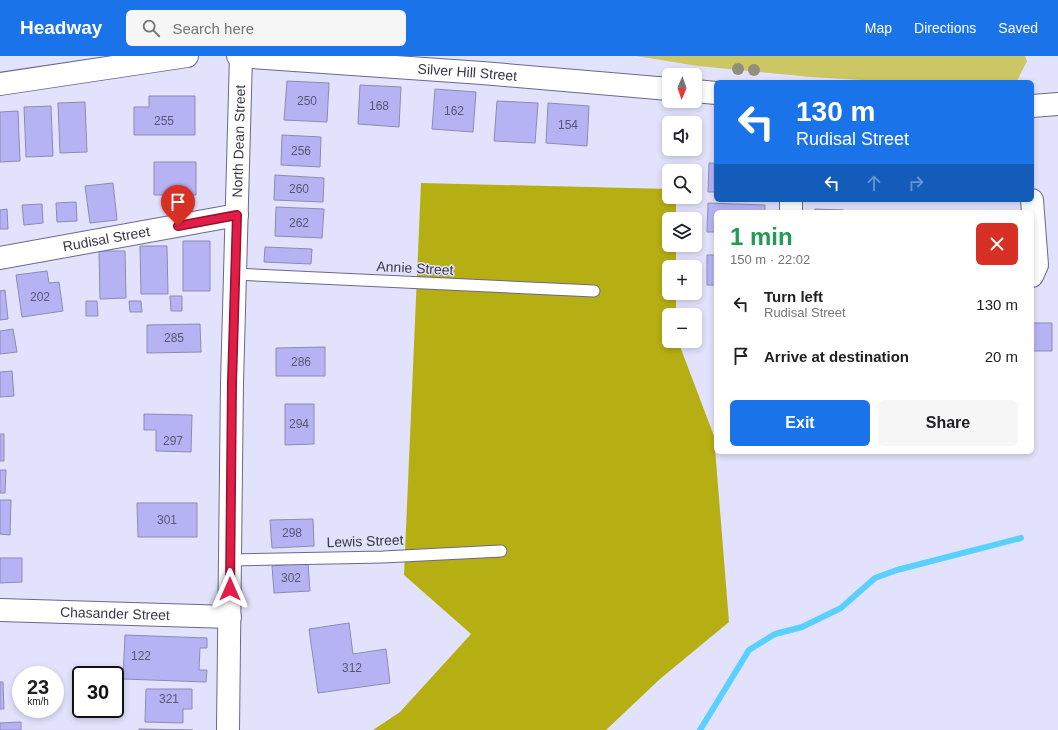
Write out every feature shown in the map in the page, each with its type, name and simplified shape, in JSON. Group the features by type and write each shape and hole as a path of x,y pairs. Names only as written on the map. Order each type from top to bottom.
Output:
{"street":[{"path":"0,84 187,56"},
{"name":"Silver Hill Street","path":"240,56 483,64 662,88"},
{"name":"North Dean Street","path":"228,730 240,56"},
{"path":"702,92 714,93"},
{"path":"1034,106 1058,104"},
{"name":"Rudisal Street","path":"0,258 237,215"},
{"path":"1034,226 1037,265 1034,272"},
{"name":"Chasander Street","path":"0,610 230,617"}],"lane":[{"name":"Annie Street","path":"235,274 594,291"},
{"name":"Lewis Street","path":"230,560 383,557 501,551"}],"shaded area":[{"path":"636,56 1025,56 1027,61 1018,80 861,80 811,77 698,66"},
{"path":"421,183 662,189 662,204 676,204 676,212 662,212 662,252 676,252 676,260 662,260 662,300 676,300 676,308 662,308 662,348 681,348 714,436 714,454 715,454 729,622 660,679 606,730 373,730 400,712 471,634 404,575"}],"building":[{"path":"287,81 329,83 327,122 284,120"},
{"path":"360,85 401,87 399,127 358,124"},
{"path":"435,89 476,92 473,132 432,129"},
{"path":"149,96 195,96 195,135 134,135 134,107 149,107"},
{"path":"497,101 538,103 535,143 494,141"},
{"path":"85,102 87,152 60,153 58,103"},
{"path":"548,103 589,106 587,146 546,143"},
{"path":"51,106 53,156 26,157 24,107"},
{"path":"18,111 20,161 0,162 0,112"},
{"path":"282,135 321,137 320,167 281,165"},
{"path":"154,162 196,162 196,195 154,195"},
{"path":"709,163 714,163 714,192 708,192"},
{"path":"275,175 324,178 323,202 274,200"},
{"path":"113,183 117,220 90,223 85,186"},
{"path":"76,202 77,221 57,222 56,203"},
{"path":"708,203 765,205 765,210 714,210 714,232 707,232"},
{"path":"42,204 43,223 24,225 22,205"},
{"path":"276,207 324,209 322,238 275,236"},
{"path":"7,209 8,229 0,229 0,210"},
{"path":"815,209 844,210 815,210"},
{"path":"183,241 210,241 210,291 183,291"},
{"path":"140,246 167,246 168,294 141,294"},
{"path":"265,247 312,249 311,264 264,262"},
{"path":"99,251 125,251 126,298 100,299"},
{"path":"707,255 714,255 714,285 707,285"},
{"path":"47,271 49,283 59,282 63,311 22,317 16,275"},
{"path":"5,290 8,319 0,320 0,291"},
{"path":"170,296 182,296 182,311 171,311"},
{"path":"86,301 97,301 98,316 86,316"},
{"path":"129,301 141,301 142,312 130,312"},
{"path":"1034,323 1052,323 1052,351 1034,351"},
{"path":"200,324 201,352 147,353 147,325"},
{"path":"13,329 17,352 0,354 0,331"},
{"path":"325,347 325,376 276,376 276,348"},
{"path":"12,371 14,396 0,397 0,372"},
{"path":"285,404 314,404 314,444 285,445"},
{"path":"144,414 192,415 191,452 156,451 156,430 144,430"},
{"path":"0,434 4,434 4,461 0,461"},
{"path":"0,470 6,470 5,493 0,493"},
{"path":"0,500 11,500 10,535 0,534"},
{"path":"137,503 197,503 197,537 138,537"},
{"path":"313,519 314,546 272,548 270,520"},
{"path":"0,558 22,558 22,582 0,583"},
{"path":"308,563 310,591 274,593 272,566"},
{"path":"349,623 353,654 386,649 390,683 318,693 309,629"},
{"path":"125,635 207,638 207,648 200,648 199,670 207,670 206,682 124,679"},
{"path":"0,682 3,682 4,709 0,709"},
{"path":"146,689 192,689 192,709 183,709 183,723 145,722"},
{"path":"21,722 21,730 0,730 0,723"},
{"path":"139,729 193,730 139,730"}],"waterway":[{"path":"700,730 749,650 775,634 802,627 841,608 875,578 897,570 1021,538"}],"route":[{"path":"178,226 237,215 232,383 230,589"}]}
